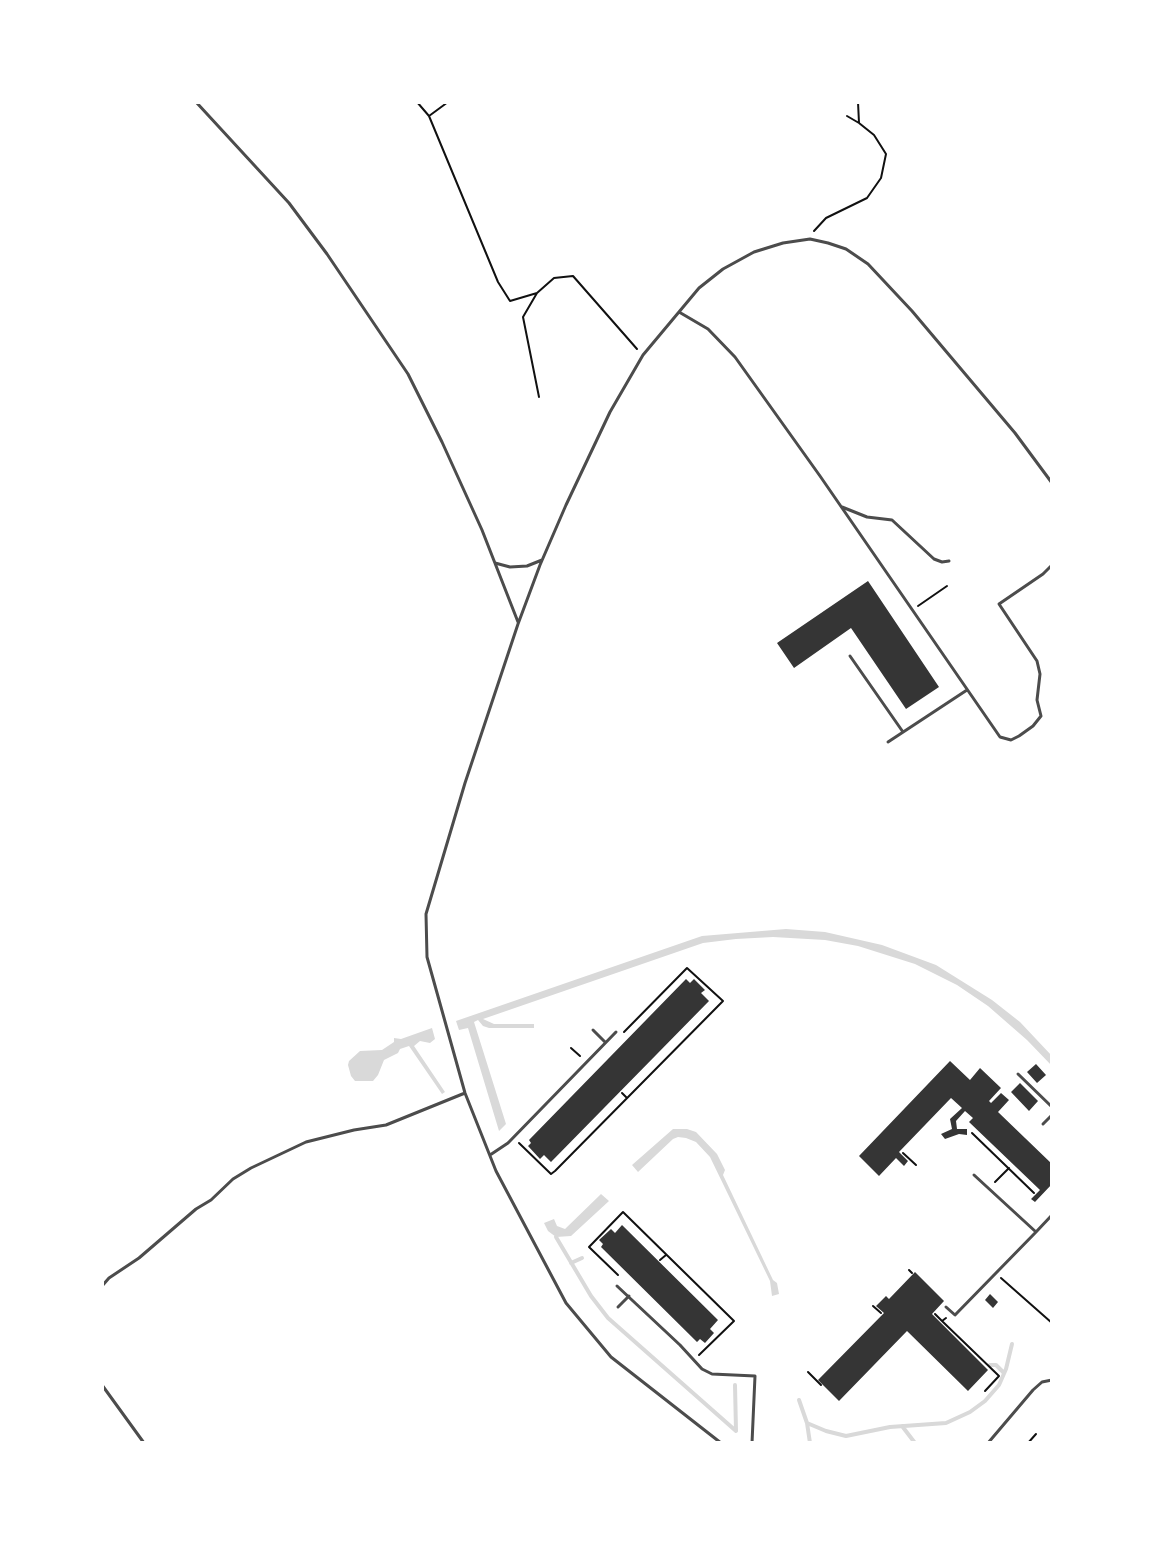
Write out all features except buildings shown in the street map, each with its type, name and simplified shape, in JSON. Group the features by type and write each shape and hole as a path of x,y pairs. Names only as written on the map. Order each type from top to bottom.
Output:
{"lane":[{"path":"196,102 289,203 327,254 408,374 483,530 518,624"},
{"path":"721,1443 611,1358 566,1304 496,1171 465,1093 427,957 426,914 465,783 518,624 542,560 610,412 643,355 699,288 723,269 754,252 783,243 810,239 828,243 846,249 868,264 912,311 1015,433 1052,483"},
{"path":"679,312 708,329 735,357 1000,737 1011,740 1033,726 1041,716 1037,700 1040,674 1037,661 999,604 1052,565"},
{"path":"841,506 867,517 892,520 934,559 942,562 949,561"},
{"path":"495,563 510,567 527,566 542,560"},
{"path":"850,656 903,732"},
{"path":"888,742 968,690"},
{"path":"592,1030 605,1042"},
{"path":"490,1155 513,1138 616,1032"},
{"path":"1018,1074 1052,1107"},
{"path":"102,1286 196,1209 211,1200 232,1179 251,1168 306,1142 386,1125 465,1093"},
{"path":"1043,1124 1052,1115"},
{"path":"974,1175 1036,1232"},
{"path":"946,1307 955,1315 1052,1215"},
{"path":"617,1286 680,1345 702,1369 712,1374 755,1376 752,1443"},
{"path":"618,1307 629,1296"},
{"path":"988,1443 1033,1390 1042,1382 1052,1380"},
{"path":"102,1385 144,1443"}],"path":[{"path":"417,102 429,116 498,282 510,301 537,294"},
{"path":"429,116 448,102"},
{"path":"858,102 859,123"},
{"path":"810,239 814,230 826,218 867,198 881,178 886,154 874,135 847,116"},
{"path":"539,397 523,317 537,294 554,278 573,276 643,355"},
{"path":"918,606 947,586"},
{"path":"513,1138 550,1174 723,1001 687,969 620,1036"},
{"path":"572,1048 586,1062"},
{"path":"622,1093 627,1098"},
{"path":"972,1133 1034,1193"},
{"path":"903,1153 916,1165"},
{"path":"995,1182 1009,1168"},
{"path":"618,1275 590,1247 623,1212 734,1321 699,1355"},
{"path":"660,1260 666,1255"},
{"path":"997,1274 1052,1323"},
{"path":"873,1306 881,1313"},
{"path":"942,1321 952,1312"},
{"path":"935,1314 999,1376 984,1391"},
{"path":"808,1372 821,1385"},
{"path":"1028,1443 1036,1434"}],"shaded area":[{"path":"786,929 825,932 882,945 936,965 992,1000 1020,1022 1052,1056 1052,1066 1027,1040 988,1006 957,985 915,964 858,946 825,940 773,937 736,939 703,943 483,1019 494,1024 534,1024 534,1028 489,1028 483,1026 478,1020 474,1022 506,1124 499,1131 468,1028 459,1030 456,1021 702,936"},
{"path":"432,1028 435,1039 430,1043 420,1041 414,1046 445,1092 442,1094 409,1046 384,1060 373,1081 355,1081 351,1076 349,1061 360,1051 382,1050 394,1042 394,1038 401,1039"},
{"path":"673,1129 687,1129 696,1132 717,1154 725,1170 723,1175 773,1280 777,1283 779,1294 772,1296 770,1281 710,1157 696,1142 678,1137 638,1172 632,1165"},
{"path":"601,1194 609,1201 571,1236 556,1237 548,1231 544,1223 554,1219 557,1226 565,1229"}],"waterway":[{"path":"556,1237 591,1296 608,1318 736,1431 735,1385"},
{"path":"571,1263 582,1258"},
{"path":"807,1423 846,1436 890,1427 946,1423 970,1412 985,1401 999,1385 1006,1369 1012,1344"},
{"path":"990,1365 996,1365 1004,1373"},
{"path":"799,1400 807,1423 810,1443"},
{"path":"902,1426 915,1443"}]}
